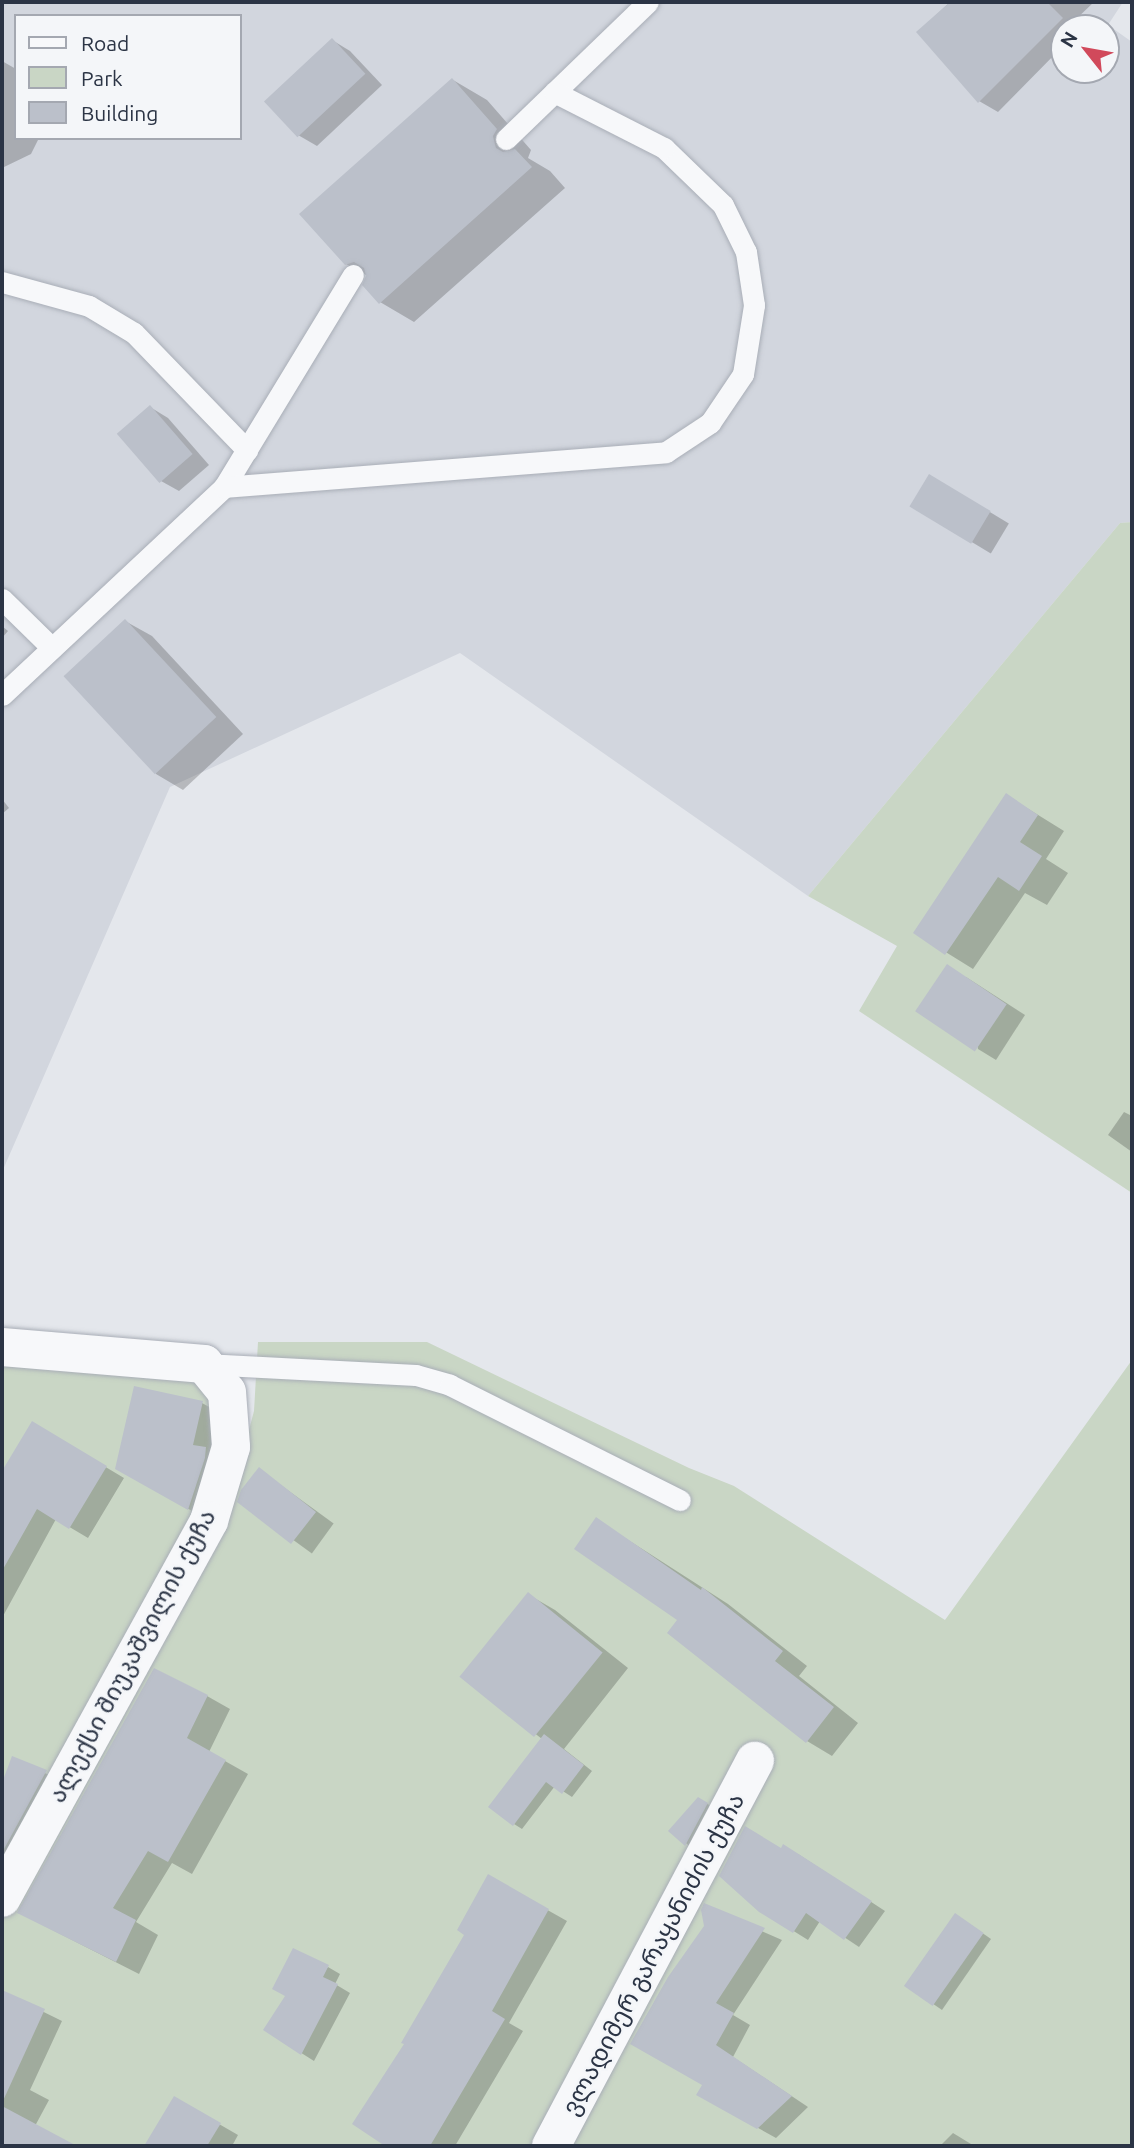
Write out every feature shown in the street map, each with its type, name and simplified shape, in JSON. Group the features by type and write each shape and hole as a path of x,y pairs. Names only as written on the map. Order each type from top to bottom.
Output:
{"street":[{"path":"2,1346 204,1364"},
{"name":"ალექსი შიუკაშვილის ქუჩა","path":"2,1898 209,1521 231,1447 227,1392 204,1364"},
{"name":"ვლადიმერ გარაყანიძის ქუჩა","path":"551,2146 755,1761"}],"lane":[{"path":"506,139 648,2"},
{"path":"224,487 666,452 710,422 743,374 754,304 746,252 723,205 664,148 554,92"},
{"path":"2,695 224,487 353,275"},
{"path":"2,282 89,306 134,333 247,450"},
{"path":"2,599 52,648"},
{"path":"204,1364 416,1374 450,1385 680,1500"}],"shaded area":[{"path":"2,2 1123,2 1115,14 1050,14 1050,84 1120,84 1120,34 1132,42 1132,522 1120,523 808,896 460,653 170,787 2,1172"}],"green space":[{"path":"1132,522 1132,1193 859,1011 897,946 808,896 1120,523"},
{"path":"258,1342 427,1342 689,1468 734,1486 945,1620 1132,1360 1132,2146 2,2146 2,1920 232,1495 254,1411"},
{"path":"2,1362 194,1379 209,1396 213,1421 211,1483 2,1863"}],"building":[{"path":"950,2 1047,2 1059,14 1050,14 1050,31 978,103 916,32"},
{"path":"332,38 365,74 297,137 264,101"},
{"path":"452,78 497,129 493,136 496,148 503,152 515,149 532,167 379,304 362,285 366,276 364,268 354,262 345,265 299,214"},
{"path":"150,405 193,454 159,483 117,434"},
{"path":"929,474 991,511 971,544 909,507"},
{"path":"125,619 216,717 155,774 64,676"},
{"path":"1006,793 1038,815 1020,842 1042,856 1019,891 998,877 945,955 913,933"},
{"path":"947,964 1007,1004 975,1052 915,1011"},
{"path":"134,1386 203,1401 193,1445 206,1447 205,1458 188,1510 115,1469"},
{"path":"32,1421 107,1466 69,1529 37,1509 2,1571 2,1471"},
{"path":"259,1467 316,1512 291,1544 237,1502 241,1490"},
{"path":"596,1517 701,1590 702,1587 783,1651 775,1661 834,1707 806,1743 667,1633 677,1620 574,1549"},
{"path":"528,1592 603,1652 534,1737 459,1677"},
{"path":"154,1668 208,1695 187,1738 226,1760 168,1862 148,1851 113,1908 136,1920 116,1962 17,1913"},
{"path":"544,1734 584,1765 562,1794 546,1782 513,1826 488,1807"},
{"path":"12,1756 47,1770 2,1853 2,1783"},
{"path":"698,1797 708,1803 685,1846 668,1831"},
{"path":"745,1826 781,1848 783,1844 872,1901 844,1940 806,1913 793,1933 759,1912 719,1876"},
{"path":"488,1874 549,1909 492,2011 505,2019 430,2146 385,2146 352,2124 404,2044 401,2043 464,1935 457,1930"},
{"path":"704,1903 765,1928 716,2003 734,2013 716,2045 792,2096 757,2129 696,2095 702,2085 630,2044 668,1977 704,1926 701,1910"},
{"path":"955,1913 984,1933 933,2006 904,1986"},
{"path":"293,1948 329,1965 323,1977 338,1984 301,2055 263,2030 285,1996 272,1989"},
{"path":"2,1990 45,2009 2,2103"},
{"path":"174,2096 221,2123 207,2146 144,2146"},
{"path":"2,2106 77,2146 2,2146"}]}
